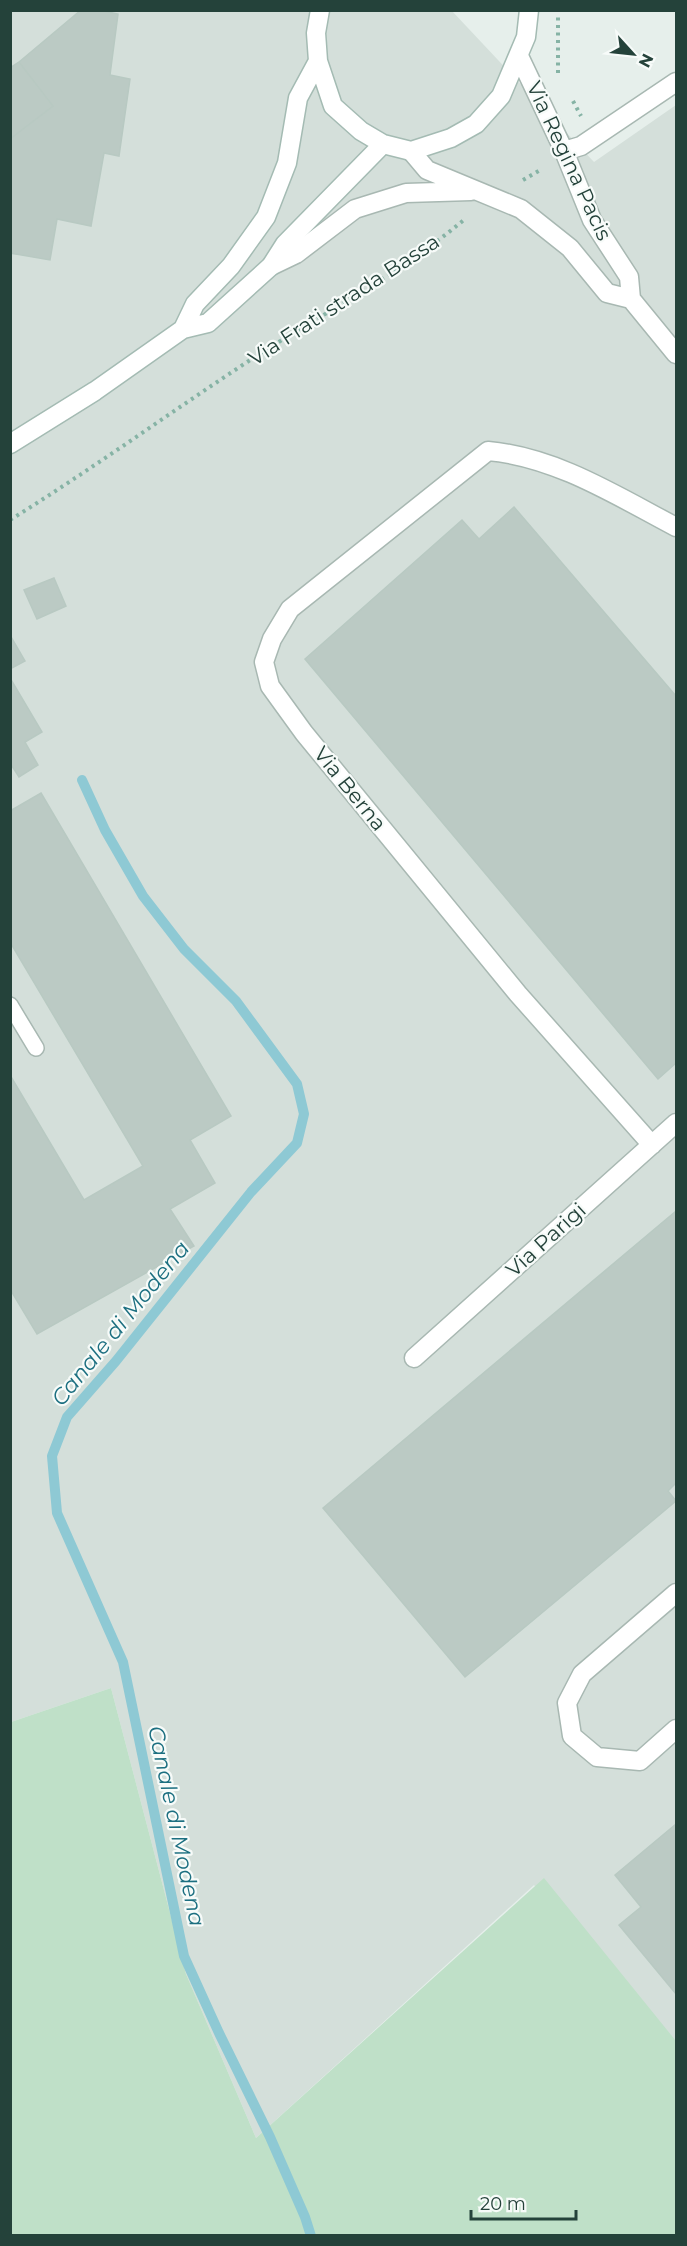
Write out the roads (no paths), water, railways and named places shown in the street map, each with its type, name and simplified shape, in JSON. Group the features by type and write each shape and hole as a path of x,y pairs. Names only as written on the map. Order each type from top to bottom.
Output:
{"street":[{"path":"320,10 316,33 318,61 333,106 360,131 383,144 411,151 452,138 476,124 501,96 526,37 530,10"},
{"name":"Via Regina Pacis","path":"519,56 564,151 592,220 629,277 631,299 676,354"},
{"path":"183,329 195,304 231,266 266,217 287,163 298,98 318,61"},
{"path":"564,151 581,146 676,82"},
{"path":"10,444 95,391 183,329 208,323 271,266 285,244 383,144"},
{"name":"Via Regina Pacis","path":"411,151 427,170 521,209 570,248 607,293 631,299"},
{"path":"271,266 296,254 355,208 406,193 484,193"},
{"name":"Via Berna","path":"652,1145 518,994 304,733 270,686 264,663 272,639 290,609 488,451 512,454 584,478 676,527"},
{"name":"Via Parigi","path":"414,1358 676,1123"},
{"path":"676,1593 582,1674 567,1703 572,1736 597,1757 640,1761 676,1729"}],"lane":[{"path":"10,1005 36,1048"}],"waterway":[{"name":"Canale di Modena","path":"82,780 105,830 143,896 184,949 236,1001 297,1084 304,1114 297,1143 251,1192 116,1361 67,1417 52,1456 57,1513 123,1662 184,1956 270,2137 311,2236"}]}
